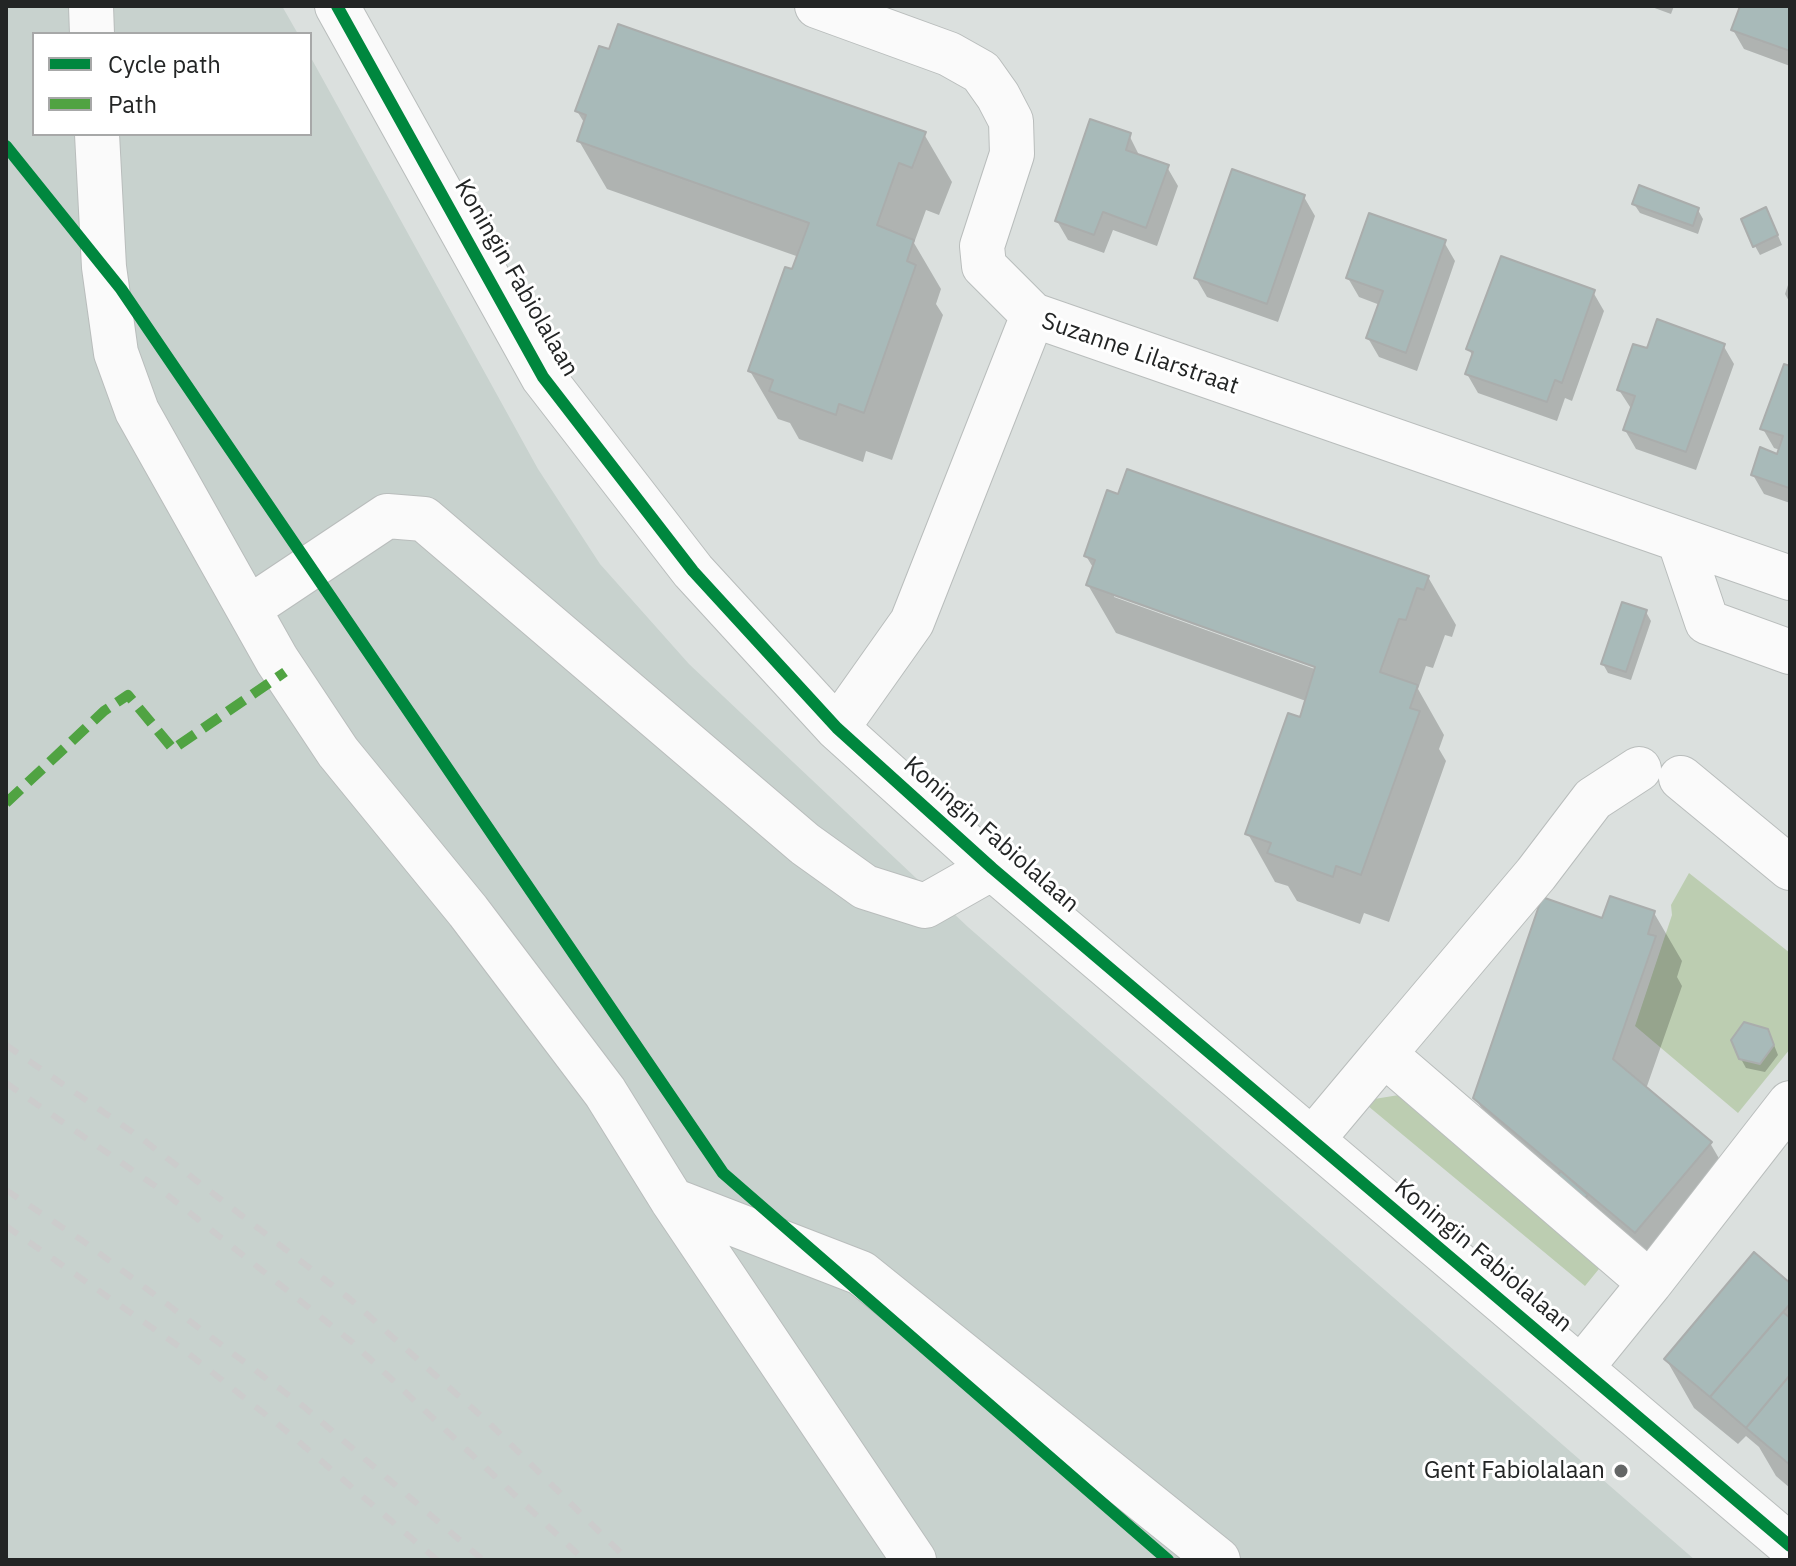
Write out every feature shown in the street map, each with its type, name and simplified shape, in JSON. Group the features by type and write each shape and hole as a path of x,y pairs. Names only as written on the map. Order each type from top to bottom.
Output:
{"street":[{"path":"91,6 92,32"},
{"name":"Koningin Fabiolalaan","path":"337,6 543,377 693,571 837,728 992,868 1790,1546"},
{"path":"817,6 949,54 981,72 998,96 1011,121 1012,154 982,246 984,266 1033,315"},
{"path":"97,136 104,267 116,353 137,411 277,660 338,752 540,1002 605,1092 672,1200 914,1560"},
{"name":"Suzanne Lilarstraat","path":"837,728 912,622 1033,315 1790,578"},
{"path":"249,608 387,516 424,519 805,844 865,887 925,906 992,868"},
{"path":"1680,542 1707,622 1790,652"},
{"path":"1312,1140 1536,874 1593,799 1639,769"},
{"path":"1681,778 1790,868"},
{"path":"1384,1054 1650,1283"},
{"path":"1581,1368 1790,1103"},
{"path":"672,1200 861,1273 1218,1560"}],"shaded area":[{"path":"6,6 282,6 297,32 32,32 32,136 312,136 312,60 538,469 600,564 689,664 968,927 1695,1560 6,1560"}],"green space":[{"path":"1689,873 1790,953 1790,1049 1738,1113 1635,1026 1672,915 1671,905"},
{"path":"1399,1095 1603,1264 1585,1286 1362,1101"}],"building":[{"path":"1740,6 1790,6 1790,51 1731,30"},
{"path":"618,24 926,132 912,168 899,163 877,225 914,240 907,261 916,265 864,413 839,404 836,415 769,391 773,380 748,371 785,267 792,269 809,223 577,141 586,115 575,111 599,46 609,49"},
{"path":"1090,119 1131,133 1126,150 1169,165 1146,228 1103,212 1094,235 1055,221"},
{"path":"1232,169 1305,195 1267,304 1194,278"},
{"path":"1639,185 1699,208 1693,226 1632,204"},
{"path":"1766,207 1778,235 1753,247 1741,219"},
{"path":"1369,213 1446,240 1406,353 1366,338 1383,291 1346,278"},
{"path":"1501,256 1595,290 1562,383 1555,380 1547,402 1465,374 1473,352 1466,349"},
{"path":"1657,319 1725,344 1686,452 1623,430 1635,396 1617,390 1633,344 1647,348"},
{"path":"1784,364 1790,366 1789,488 1751,475 1760,447 1777,454 1783,436 1760,429"},
{"path":"1127,469 1429,576 1424,590 1417,588 1406,620 1399,619 1380,672 1418,685 1410,708 1420,711 1361,875 1336,866 1333,877 1267,853 1271,843 1245,834 1288,713 1300,717 1315,667 1086,585 1095,560 1084,556 1107,490 1118,494"},
{"path":"1622,602 1647,610 1626,672 1601,664"},
{"path":"1610,896 1655,911 1648,934 1656,936 1613,1059 1712,1142 1635,1233 1473,1098 1542,897 1602,918"},
{"path":"1744,1022 1768,1029 1774,1045 1760,1064 1739,1059 1731,1040"},
{"path":"1561,1171 1588,1195 1569,1215 1542,1192"},
{"path":"1754,1252 1790,1283 1790,1304 1710,1397 1664,1359"},
{"path":"1783,1312 1790,1318 1790,1375 1746,1428 1710,1397"},
{"path":"1790,1375 1790,1465 1746,1428"}],"railway":[{"path":"6,1045 141,1138 350,1299 490,1424 628,1560"},
{"path":"6,1083 161,1190 352,1342 584,1560"},
{"path":"6,1190 83,1241 303,1406 483,1560"},
{"path":"6,1226 184,1350 285,1430 437,1560"}],"marked path":[{"path":"6,803 104,711 128,695 173,749 285,672"}],"cycle path":[{"path":"337,6 543,377 693,571 837,728 992,868 1790,1546"},
{"path":"6,146 121,289 723,1173 1168,1560"}],"place":[{"name":"Gent Fabiolalaan","path":"1621,1471"}]}
